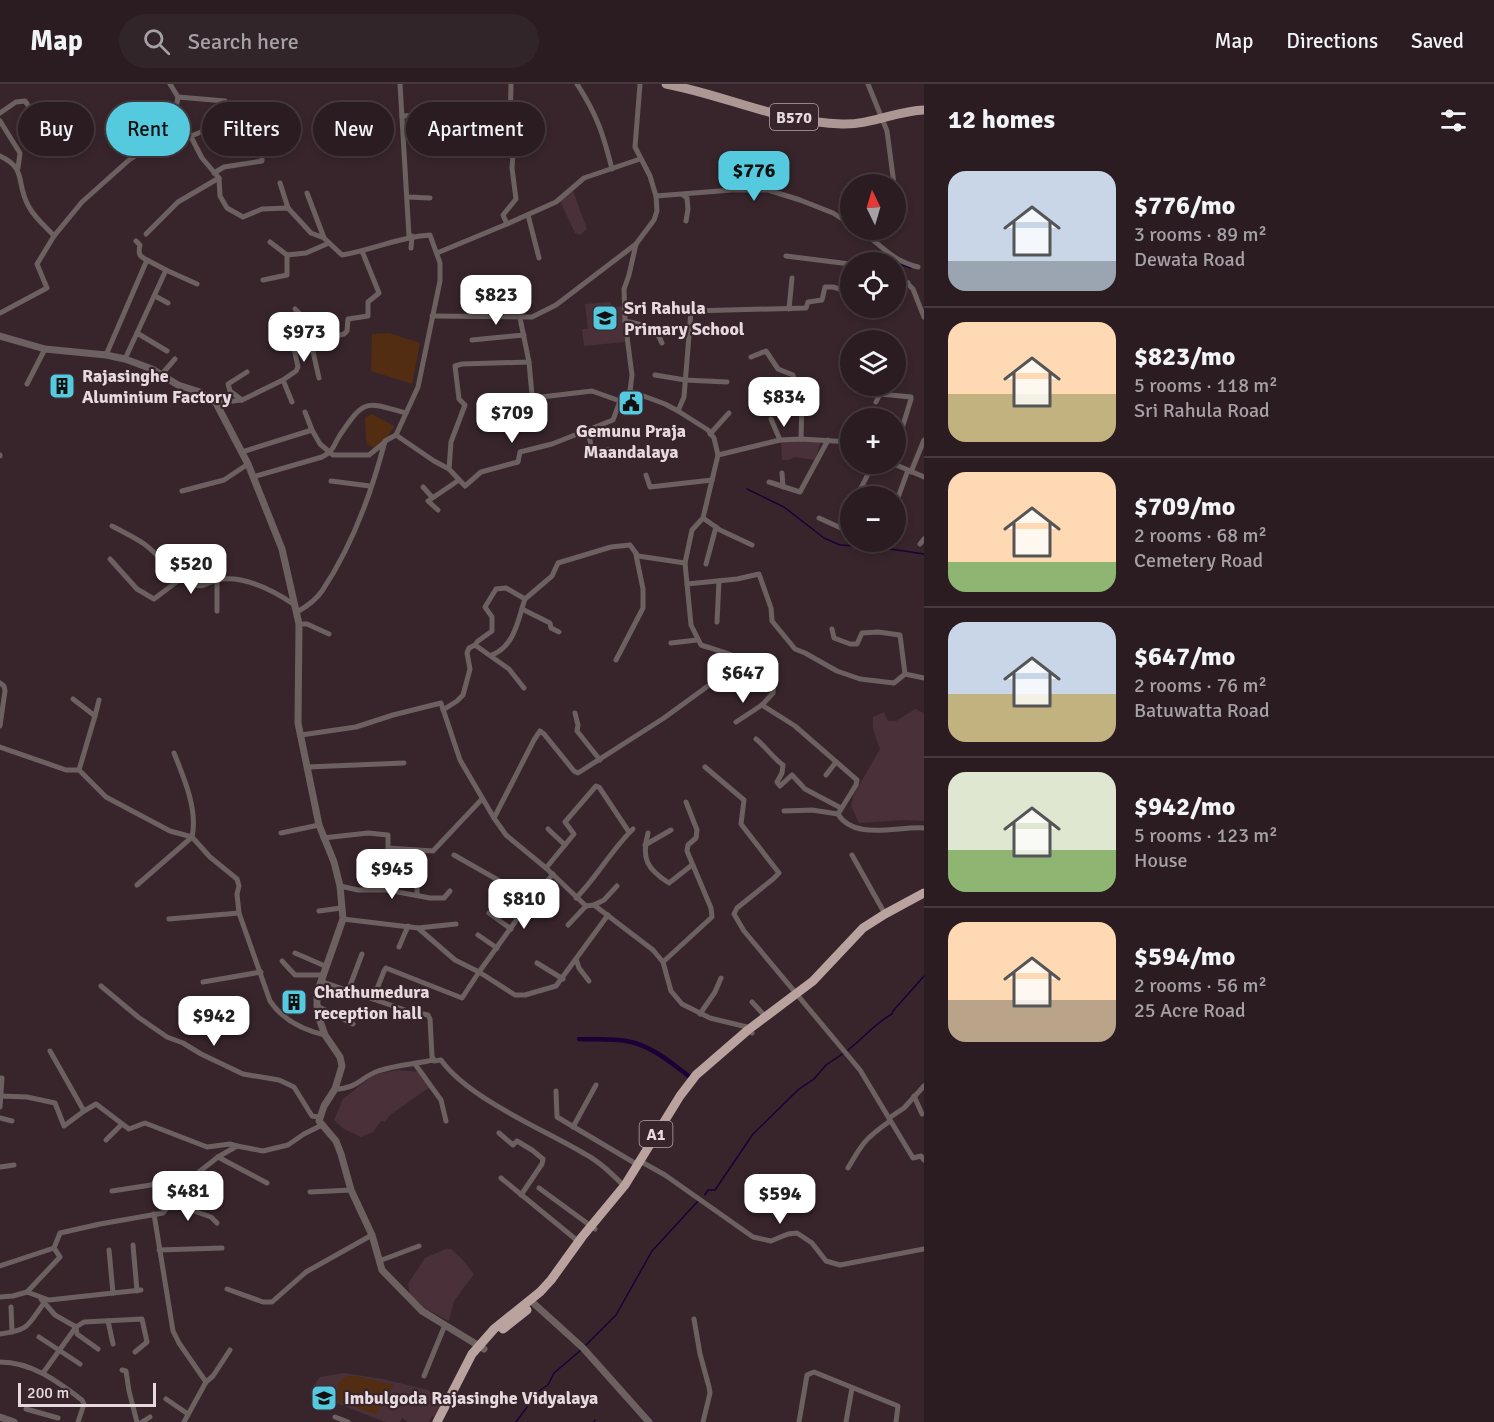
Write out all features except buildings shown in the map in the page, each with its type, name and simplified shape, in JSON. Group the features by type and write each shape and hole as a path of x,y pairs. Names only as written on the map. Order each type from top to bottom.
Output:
{"highway":[{"name":"A1","path":"751,1031 766,1017 798,996 857,934 885,914 924,893"},
{"name":"A1","path":"437,1422 461,1375 481,1347 501,1324 553,1284 640,1163 701,1070 823,978 870,929 924,899"},
{"name":"A1","path":"532,1301 549,1283 579,1242 623,1195 640,1163"},
{"name":"A1","path":"442,1422 481,1347"}],"main road":[{"name":"B570","path":"666,84 700,91 778,114 821,122 853,124 924,110"}],"street":[{"path":"170,84 178,97 177,102"},
{"path":"400,84 411,248"},
{"path":"510,102 511,84"},
{"path":"577,84 591,105 602,129 612,169"},
{"path":"432,316 532,317 556,304 636,244 654,220 657,211 656,196 650,176 640,159 634,140 640,84"},
{"path":"868,84 887,131 893,174"},
{"path":"178,97 225,101"},
{"path":"0,113 20,100 26,102"},
{"path":"402,116 406,116"},
{"path":"0,120 20,153 18,168 21,189 30,208 54,236"},
{"path":"202,132 191,136 202,158 219,178 222,201 227,208 239,216 249,216 262,209 288,208"},
{"path":"0,156 18,168"},
{"path":"0,313 47,288 37,264 54,236 82,202 135,156"},
{"path":"214,173 224,167 262,161 262,156"},
{"path":"507,224 503,215 513,204 516,190 512,168 513,156"},
{"path":"437,253 556,202 584,178 640,159"},
{"path":"146,234 178,202 219,178"},
{"path":"280,183 288,208 311,233 324,238 342,255 410,236 430,235 440,262 440,281 418,387 396,435 369,455 333,455 320,444 305,412"},
{"path":"656,196 732,190 768,190 808,203 840,218"},
{"path":"307,193 324,238"},
{"path":"683,195 687,198 686,221"},
{"path":"408,197 430,198"},
{"path":"528,215 539,258"},
{"path":"874,240 886,253 902,263 918,267"},
{"path":"136,241 140,245 138,253 140,256 197,284"},
{"path":"270,242 286,255 306,253 329,243"},
{"path":"396,435 449,469 465,486 481,472 518,462 520,452 552,444 613,420 620,400 630,391 632,375 625,321 624,289 636,244"},
{"path":"216,403 242,400 283,380 298,367 294,348 297,345 344,334 348,331 348,319 368,316 368,302 379,293 362,251"},
{"path":"263,280 287,275 286,255"},
{"path":"786,256 840,263"},
{"path":"106,355 147,260"},
{"path":"125,358 166,270"},
{"path":"789,309 792,278"},
{"path":"908,283 913,289 924,316"},
{"path":"678,411 684,397 691,311 806,308 808,302 822,300 825,287 840,289"},
{"path":"155,296 168,303"},
{"path":"295,309 304,318 319,378"},
{"path":"520,318 529,362 533,398 592,391 620,400"},
{"path":"625,321 652,329 658,333 662,343"},
{"path":"137,333 167,351"},
{"path":"472,340 524,335"},
{"path":"0,336 45,349 125,358 162,374 178,385 200,392 216,403 248,464 282,549 299,624 298,723 319,825 334,862 340,886 343,919 321,978 317,1006 325,1035 340,1056 342,1066 335,1089 320,1121 288,1145 263,1151 230,1144 207,1147 145,1124 129,1129 96,1104 64,1126 55,1103 27,1096 1,1096"},
{"path":"27,384 45,349"},
{"path":"751,357 766,351 778,369 793,375 802,400 801,438"},
{"path":"162,374 176,359"},
{"path":"449,469 451,442 465,405 459,399 455,366 529,362"},
{"path":"242,400 230,391 228,384 247,372"},
{"path":"655,375 685,380 727,381"},
{"path":"283,380 292,402"},
{"path":"630,391 678,411 714,438 718,455 703,518 692,530 686,564 691,625 701,645 745,659 761,667 774,680 773,693 762,705 736,722"},
{"path":"876,402 880,393 911,397 906,417"},
{"path":"253,477 331,453 339,437 362,407 372,403 406,413"},
{"path":"710,434 729,413"},
{"path":"771,419 780,440"},
{"path":"242,452 312,430"},
{"path":"588,430 592,451 622,452"},
{"path":"718,455 780,440 801,438 840,441"},
{"path":"769,482 800,492 828,440"},
{"path":"903,486 924,440"},
{"path":"296,609 309,605 321,593 359,520 370,486 376,477 385,441"},
{"path":"182,491 224,480 248,464"},
{"path":"906,469 924,477"},
{"path":"782,473 783,487"},
{"path":"646,475 650,486 712,480"},
{"path":"438,510 428,501 432,496 459,480"},
{"path":"331,482 370,486"},
{"path":"423,487 432,496"},
{"path":"703,518 752,545"},
{"path":"819,518 840,527"},
{"path":"112,526 133,535 150,546 165,564 196,585 230,579 260,585 273,591 296,609"},
{"path":"706,564 716,527"},
{"path":"492,656 510,640 525,599 552,576 558,563 567,558 630,545 638,556 686,564"},
{"path":"615,660 643,608 643,589 636,553"},
{"path":"110,559 137,589 154,599 183,577"},
{"path":"687,584 761,575 772,621 781,629 789,644 795,649 837,671 860,679 894,683 905,674"},
{"path":"217,580 217,611"},
{"path":"717,622 719,581"},
{"path":"443,710 463,695 470,669 467,653 469,648 492,632 492,617 485,607 496,589 506,588 525,599"},
{"path":"522,609 550,623 551,628 559,632"},
{"path":"299,624 307,624 329,634"},
{"path":"832,629 834,638 850,644 857,644 862,633 878,632 900,635 905,674"},
{"path":"671,643 697,640"},
{"path":"475,645 509,669 524,688"},
{"path":"494,818 540,732 574,771 581,771 664,718 745,659"},
{"path":"905,674 924,678"},
{"path":"0,683 4,686 5,691 0,726"},
{"path":"73,699 95,716"},
{"path":"80,770 99,700"},
{"path":"301,735 357,727 441,703 460,760 506,835 553,874 586,906"},
{"path":"762,705 795,726 856,780 856,785 840,811 841,820 853,827 868,830 924,828"},
{"path":"575,713 577,731 600,760"},
{"path":"756,739 783,765 777,782 780,786 792,775 805,789 840,811"},
{"path":"0,747 66,770 80,770 91,783 114,801 170,831 192,837 210,857 237,879 239,912 270,1001 276,1009 297,1025 325,1035"},
{"path":"137,885 192,837 194,829 189,796 174,753"},
{"path":"826,775 836,762"},
{"path":"307,767 404,763"},
{"path":"705,767 744,800 741,824 779,873 737,908 734,914 744,931 860,1070 913,1158 923,1156"},
{"path":"546,868 574,834 565,822 596,786 599,787 631,831 576,898"},
{"path":"388,848 436,850 482,799"},
{"path":"663,962 712,917 711,908 687,851 688,845 696,838 697,830 686,802"},
{"path":"784,811 840,811"},
{"path":"281,833 319,825"},
{"path":"548,829 565,845"},
{"path":"645,845 671,830"},
{"path":"323,838 355,833 388,836 387,890"},
{"path":"648,833 645,857 650,867 669,883 692,865"},
{"path":"454,855 531,900"},
{"path":"852,855 885,914"},
{"path":"373,999 386,968 462,999 531,900 553,874"},
{"path":"417,880 417,894"},
{"path":"340,886 358,890 387,890 430,898 444,897 450,891"},
{"path":"568,925 586,906 604,900 616,886"},
{"path":"594,905 640,939 663,962 667,982 682,1004 700,1014 747,1026 751,1031"},
{"path":"319,911 341,908"},
{"path":"169,919 239,912"},
{"path":"489,913 511,929"},
{"path":"418,928 455,960 515,995 525,995 556,986 608,915"},
{"path":"343,919 418,928 456,924"},
{"path":"399,947 408,926"},
{"path":"478,935 497,948"},
{"path":"295,953 325,966"},
{"path":"348,991 362,954"},
{"path":"576,959 579,968 589,981"},
{"path":"282,962 295,975 321,978 348,991 408,1011 429,1015 433,1060"},
{"path":"537,963 562,980"},
{"path":"203,982 261,972"},
{"path":"700,1014 722,978"},
{"path":"101,986 138,1017 167,1037 243,1074 279,1080 294,1087 312,1116 320,1121 336,1141 351,1190 372,1235 382,1270 422,1311 481,1347"},
{"path":"752,1002 766,1017"},
{"path":"317,1006 353,1024"},
{"path":"51,1051 84,1111"},
{"path":"335,1089 345,1089 364,1081 369,1075 379,1071 441,1060 459,1079 498,1106 586,1155 605,1168 624,1186"},
{"path":"415,1064 441,1100 446,1121"},
{"path":"0,1078 2,1078 0,1107"},
{"path":"573,1127 596,1085"},
{"path":"848,1168 869,1135 904,1108 924,1086"},
{"path":"556,1091 557,1117 665,1175 762,1241 771,1241 797,1233 812,1243 826,1261 840,1265 924,1249"},
{"path":"914,1096 922,1114"},
{"path":"0,1118 12,1122"},
{"path":"106,1140 122,1124"},
{"path":"499,1133 513,1145 517,1141 522,1143 543,1159 521,1195"},
{"path":"0,1266 54,1248 60,1233 163,1213 190,1179 218,1157 237,1146"},
{"path":"218,1157 267,1183"},
{"path":"0,1167 14,1165"},
{"path":"501,1178 579,1242"},
{"path":"112,1191 190,1179"},
{"path":"539,1188 593,1228"},
{"path":"310,1192 351,1190"},
{"path":"171,1203 211,1217 217,1223"},
{"path":"154,1214 173,1331 206,1382"},
{"path":"227,1289 263,1302 272,1302 306,1272 372,1235"},
{"path":"42,1300 139,1290 132,1245"},
{"path":"379,1261 419,1246"},
{"path":"0,1297 27,1292 60,1257 54,1248"},
{"path":"159,1250 222,1248"},
{"path":"109,1250 113,1293"},
{"path":"27,1292 42,1300 55,1315 75,1327 77,1334 98,1348"},
{"path":"0,1334 27,1327 42,1300"},
{"path":"532,1301 578,1343 649,1422"},
{"path":"11,1307 12,1332"},
{"path":"43,1373 75,1327 84,1322 142,1318 147,1342 135,1352"},
{"path":"694,1319 700,1354 710,1387 703,1422"},
{"path":"108,1321 113,1344"},
{"path":"424,1376 445,1325"},
{"path":"39,1337 80,1364"},
{"path":"184,1422 206,1382 213,1376 230,1350"},
{"path":"0,1362 13,1362 43,1373 82,1400 84,1404 78,1422"},
{"path":"122,1370 126,1371 137,1422"},
{"path":"799,1422 807,1375 811,1372 898,1406 896,1422"},
{"path":"846,1422 852,1388"},
{"path":"166,1400 188,1414"},
{"path":"26,1408 58,1418"},
{"path":"38,1422 41,1413"},
{"path":"142,1422 150,1417"},
{"path":"335,1417 348,1422"}],"shaded area":[{"path":"573,191 587,229 580,235 575,233 560,201"},
{"name":"Sri Rahula Primary School","path":"611,302 611,307 622,306 625,342 584,346 582,329 588,329 585,304"},
{"path":"389,333 420,343 412,384 371,371 372,334"},
{"path":"372,414 394,426 380,451 367,444 365,418"},
{"path":"781,441 820,441 820,444 815,460 795,457 782,460"},
{"path":"915,709 924,713 924,821 859,823 851,806 854,794 880,749 873,729 873,717 884,712 888,721 896,721"},
{"path":"399,1070 419,1072 430,1087 390,1115 385,1122 381,1121 373,1132 361,1137 344,1129 334,1120 343,1099 375,1074"},
{"path":"451,1249 474,1274 454,1301 449,1321 426,1309 410,1295 408,1284 425,1258"},
{"name":"Imbulgoda Rajasinghe Vidyalaya","path":"344,1373 383,1379 428,1390 436,1397 446,1399 435,1422 432,1422 434,1417 432,1416 429,1422 408,1422 402,1418 400,1422 385,1422 339,1404 318,1402 311,1398 310,1390 320,1377","holes":["349,1376 394,1386 344,1403 339,1402"]},
{"path":"349,1376 394,1385 376,1414 339,1402 338,1383"}],"waterway":[{"path":"906,266 911,268"},
{"path":"747,489 784,507 824,538 840,545 877,547 924,554"},
{"path":"848,1050 892,1014 924,976"},
{"path":"579,1039 626,1041 644,1046 690,1077"},
{"path":"705,1195 708,1190 715,1190 753,1134 799,1089 814,1079 826,1065 844,1053"},
{"path":"584,1347 616,1315 652,1251 698,1201"},
{"path":"516,1422 539,1391 548,1385 554,1373 581,1350"}],"place":[{"name":"Sri Rahula Primary School","path":"605,318"},
{"name":"Rajasinghe Aluminium Factory","path":"62,386"},
{"name":"Gemunu Praja Maandalaya","path":"631,403"},
{"name":"Chathumedura reception hall","path":"294,1002"},
{"name":"Imbulgoda Rajasinghe Vidyalaya","path":"324,1398"}]}
